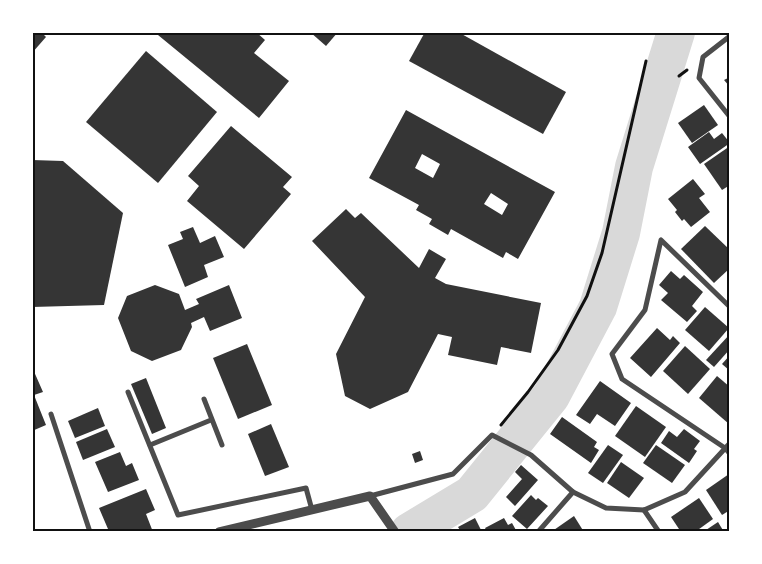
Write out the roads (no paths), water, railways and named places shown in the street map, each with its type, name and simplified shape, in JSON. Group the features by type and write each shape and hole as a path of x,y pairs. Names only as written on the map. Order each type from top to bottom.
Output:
{"street":[{"path":"730,36 703,57 700,78 730,117"},
{"path":"730,308 661,240 645,310 612,354 622,379 725,448 730,454"},
{"path":"128,392 178,515 306,488 312,510"},
{"path":"204,398 222,445"},
{"path":"51,414 90,532"},
{"path":"150,445 212,420"},
{"path":"219,532 453,474 492,435 531,455 573,492 606,508 644,510 685,492 730,443"},
{"path":"538,532 573,492"},
{"path":"370,496 395,532"},
{"path":"644,510 659,532"}],"waterway":[{"path":"409,532 472,494 551,396 598,307 621,233 634,167 676,32"}]}
